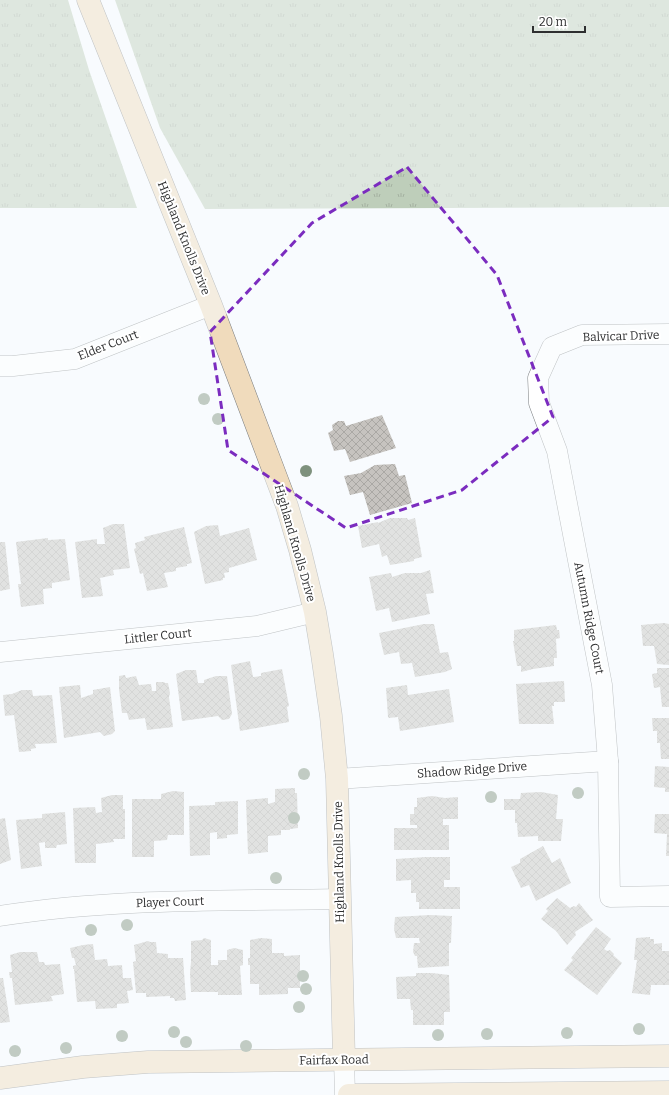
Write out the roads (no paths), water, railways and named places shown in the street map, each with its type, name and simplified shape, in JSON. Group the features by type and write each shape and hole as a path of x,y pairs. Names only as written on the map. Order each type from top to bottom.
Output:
{"street":[{"name":"Highland Knolls Drive","path":"88,0 211,305 287,506 300,550 315,612 332,716 337,779 345,1095"},
{"name":"Elder Court","path":"0,366 76,359 211,305"},
{"name":"Balvicar Drive","path":"552,347 582,335 669,334"},
{"name":"Autumn Ridge Court","path":"552,347 538,378 539,403 557,451 602,685 608,762 610,897 669,896"},
{"name":"Littler Court","path":"0,652 257,626 315,612"},
{"name":"Shadow Ridge Drive","path":"337,779 608,762"},
{"name":"Player Court","path":"0,916 90,906 162,902 340,900"},
{"name":"Fairfax Road","path":"0,1078 83,1067 148,1062 669,1056"},
{"path":"349,1095 669,1092"}]}
